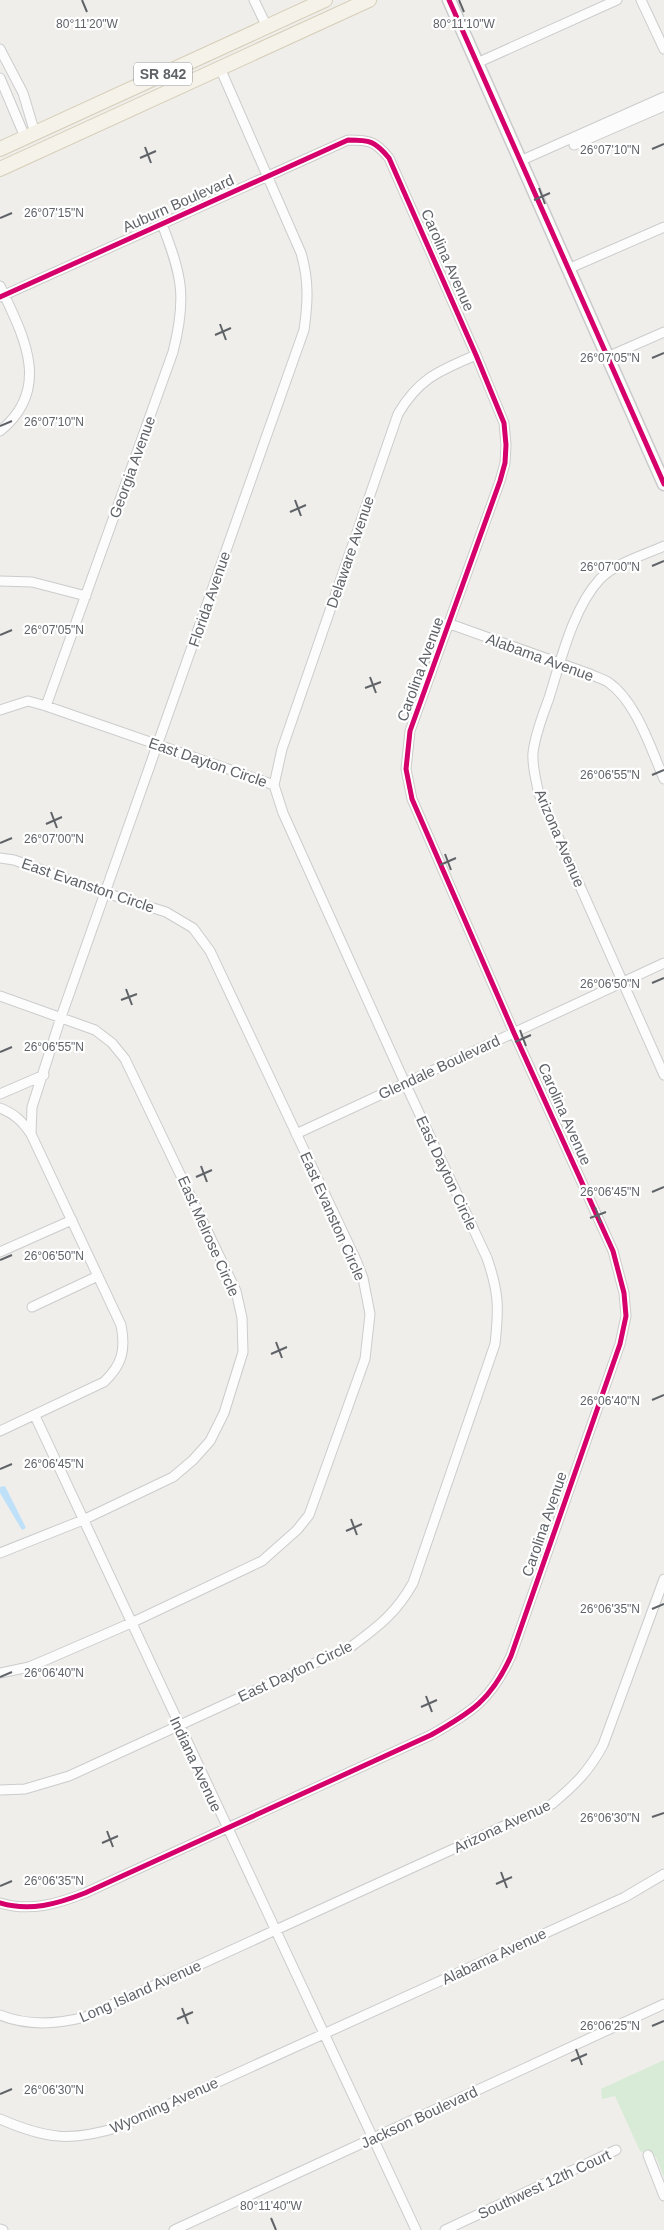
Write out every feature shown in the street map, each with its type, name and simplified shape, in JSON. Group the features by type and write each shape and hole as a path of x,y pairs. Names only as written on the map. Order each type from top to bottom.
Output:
{"main road":[{"name":"SR 842","path":"0,149 325,0"},
{"name":"SR 842","path":"0,169 370,0"},
{"path":"449,0 664,484"},
{"path":"81,132 83,124 89,116 148,89 156,84 160,76"},
{"path":"18,160 27,149 30,135"}],"street":[{"path":"254,0 267,27"},
{"path":"477,63 617,0"},
{"path":"641,0 664,49"},
{"path":"0,49 23,93 30,135"},
{"name":"Florida Avenue","path":"31,1134 32,1107 44,1075 61,1017 304,330 308,299 306,273 301,253 220,68"},
{"path":"0,78 30,135"},
{"path":"522,164 664,97"},
{"path":"522,164 664,106"},
{"name":"Auburn Boulevard","path":"2,296 348,140 367,140"},
{"name":"Carolina Avenue","path":"0,1904 25,1907 48,1906 65,1901 431,1735 460,1719 478,1705 492,1691 511,1656 620,1344 626,1316 624,1293 613,1251 514,1033 412,799 406,769 410,731 450,624 505,463 506,444 504,423 389,158 379,146 367,140"},
{"name":"Georgia Avenue","path":"46,706 173,352 181,322 181,280 162,224"},
{"path":"568,269 664,227"},
{"path":"0,286 2,296 24,338 29,360 26,398 18,412 0,431"},
{"path":"607,357 664,332"},
{"name":"Delaware Avenue","path":"274,786 282,749 398,414 408,397 422,383 440,371 476,355"},
{"name":"Arizona Avenue","path":"664,546 622,565 602,577 589,591 580,608 560,664 538,730 533,752 539,794 664,1075"},
{"path":"0,581 32,582 86,596"},
{"name":"Alabama Avenue","path":"450,624 590,674 609,683 623,697 633,712 664,779"},
{"name":"East Dayton Circle","path":"0,710 28,702 46,706 274,786 283,813 405,1083 487,1258 497,1287 498,1317 495,1344 413,1583 402,1602 390,1617 352,1646 69,1776 26,1789 0,1790"},
{"name":"East Evanston Circle","path":"0,858 14,860 166,912 193,928 210,951 296,1134 362,1278 370,1314 365,1359 309,1515 298,1530 262,1561 131,1623 29,1667 0,1673"},
{"name":"Glendale Boulevard","path":"296,1134 664,963"},
{"name":"East Melrose Circle","path":"0,996 95,1030 112,1043 125,1059 236,1291 242,1318 243,1352 224,1414 210,1440 193,1460 173,1477 83,1520 0,1553"},
{"path":"0,1094 44,1075"},
{"path":"0,1108 12,1112 22,1120 31,1134 121,1325 124,1341 122,1355 116,1371 104,1382 0,1431"},
{"path":"0,1252 72,1220"},
{"path":"32,1307 98,1276"},
{"name":"Indiana Avenue","path":"34,1416 416,2230"},
{"name":"Arizona Avenue","path":"274,1930 543,1808 576,1784 592,1765 603,1745 664,1579"},
{"name":"Alabama Avenue","path":"323,2035 625,1897 664,1874"},
{"name":"Long Island Avenue","path":"0,2014 28,2022 67,2022 85,2018 274,1930"},
{"name":"Jackson Boulevard","path":"174,2230 664,2004"},
{"name":"Wyoming Avenue","path":"0,2119 44,2135 64,2137 99,2133 119,2127 323,2035"},
{"name":"Southwest 12th Court","path":"444,2230 616,2150"},
{"path":"648,2155 664,2196"}],"green space":[{"path":"664,2060 664,2177 656,2157 640,2151 615,2096 602,2099 601,2089"}],"water":[{"path":"5,1486 26,1528 22,1530 0,1493 0,1487"}],"cycle path":[{"path":"449,0 664,484"},
{"path":"0,297 348,140 362,140 372,143 380,148 389,158 504,423 506,445 505,463 500,481 410,731 406,769 412,799 514,1033 613,1251 624,1293 626,1316 620,1344 511,1656 496,1684 479,1703 458,1719 431,1735 85,1893 54,1903 33,1907 11,1906 0,1903"}]}
